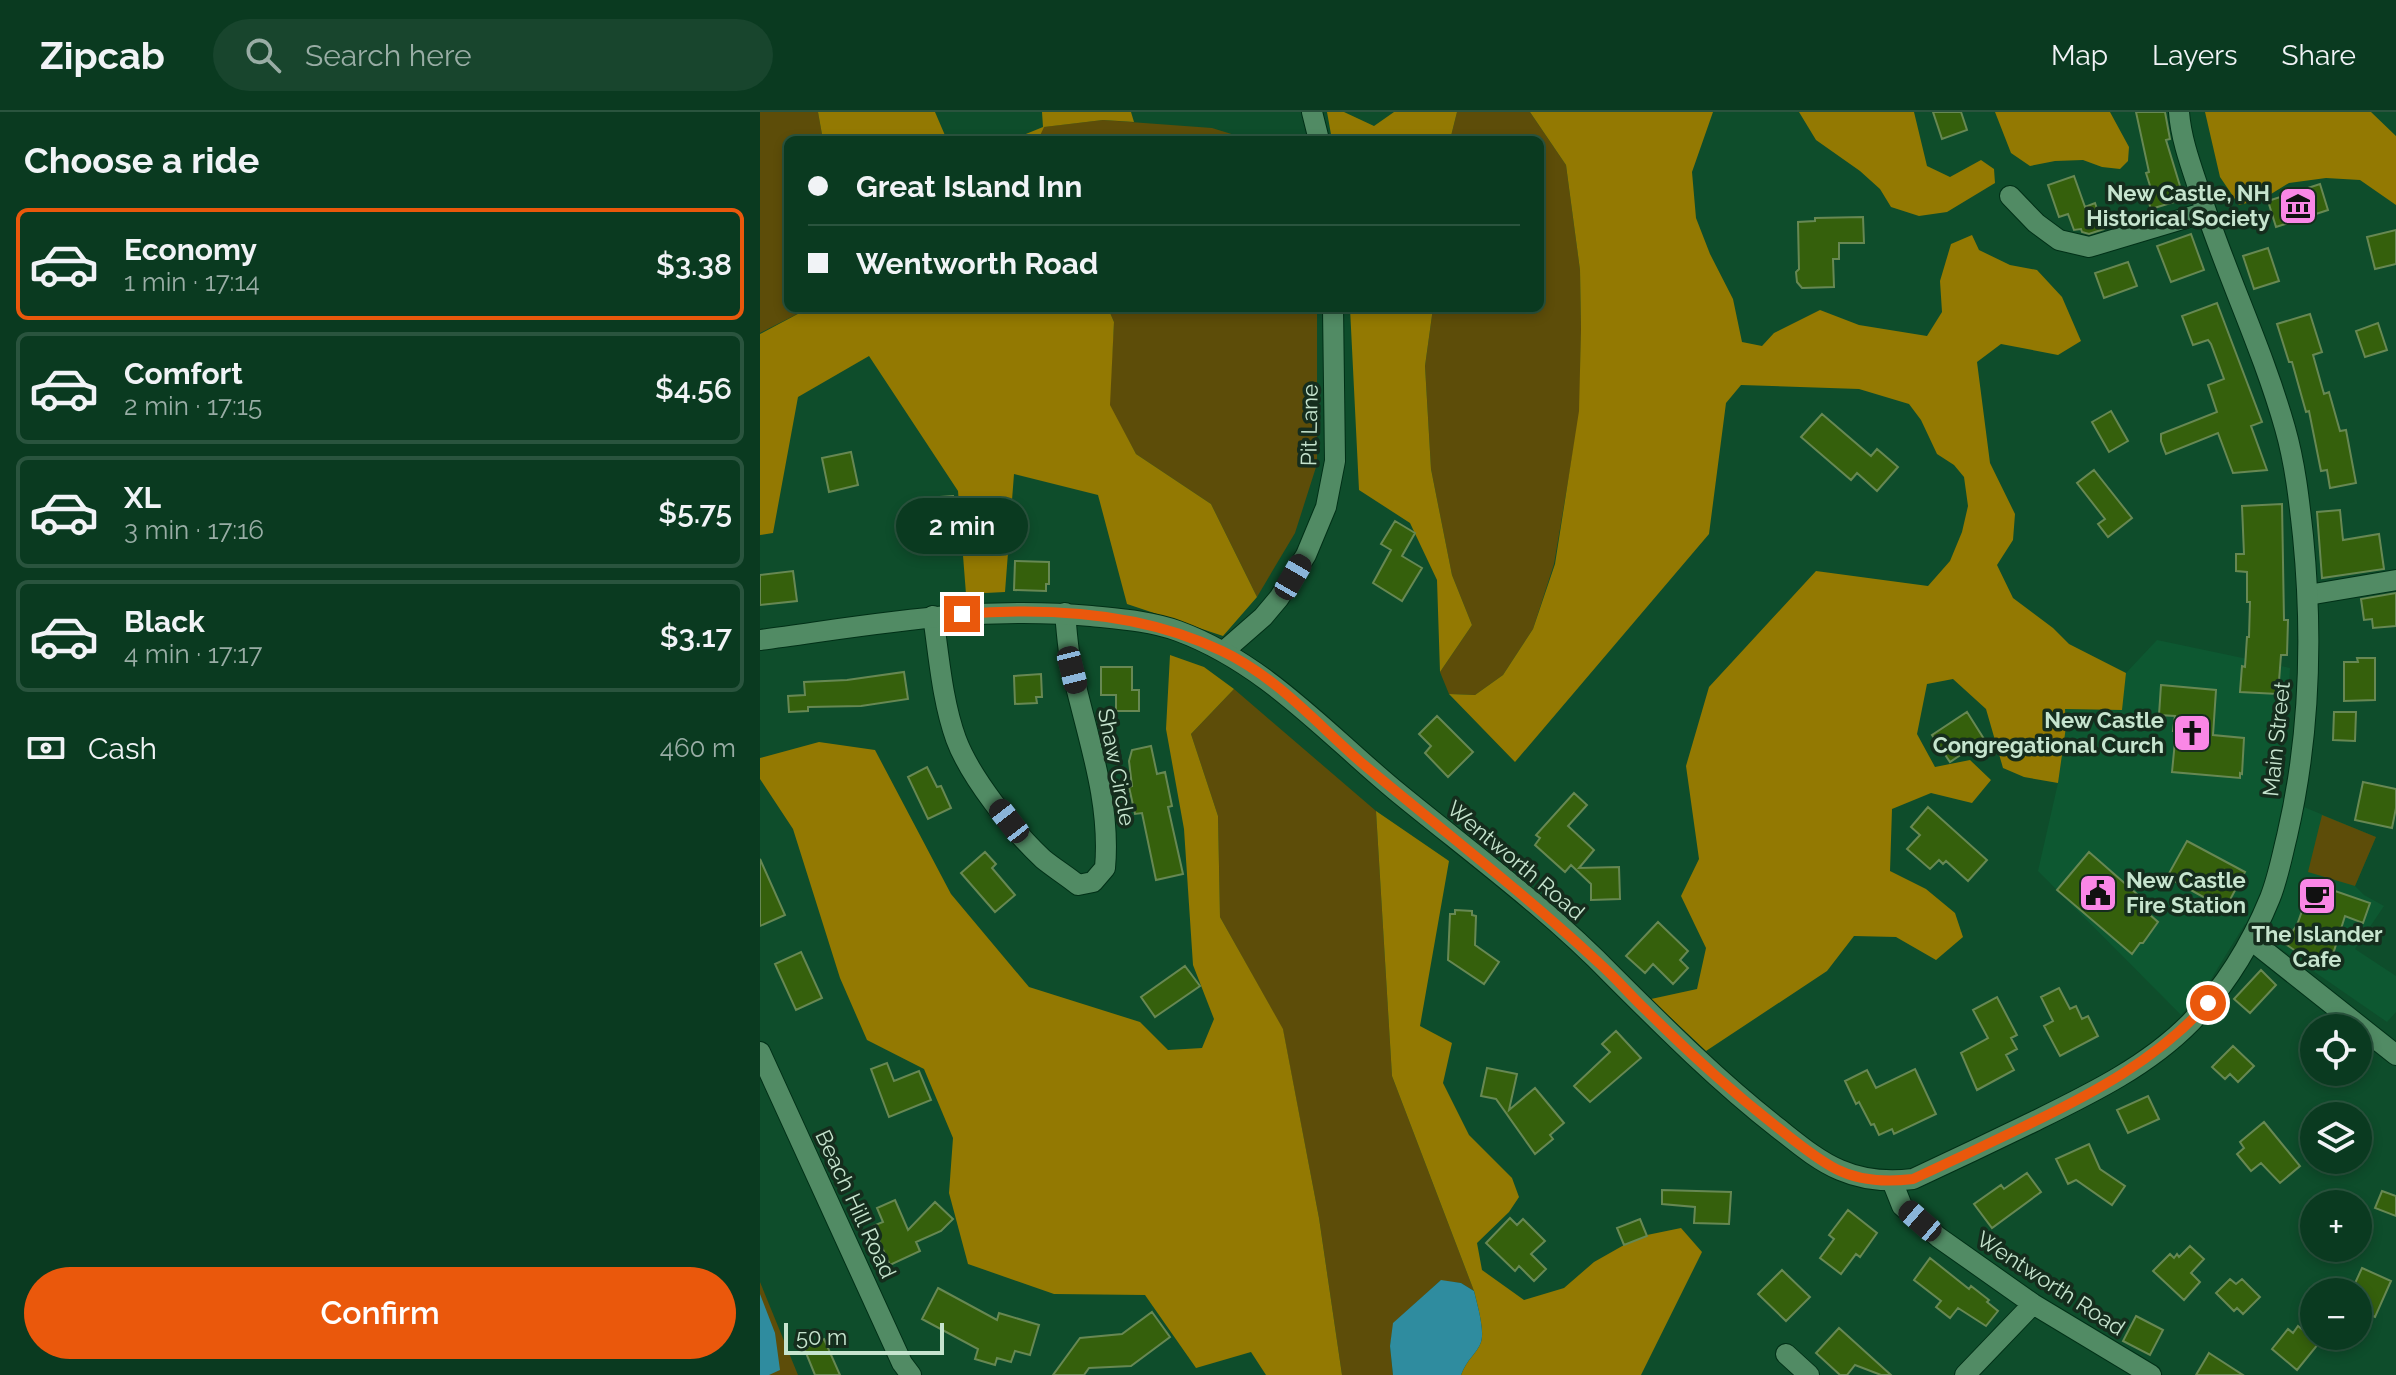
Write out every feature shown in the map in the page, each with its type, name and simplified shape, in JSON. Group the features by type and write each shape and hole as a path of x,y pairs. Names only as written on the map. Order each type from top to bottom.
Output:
{"main road":[{"path":"1312,112 1318,136"},
{"name":"Main Street","path":"1892,1181 1913,1179 2071,1104 2137,1065 2175,1037 2223,983 2251,940 2279,869 2302,758 2309,653 2308,595 2298,490 2285,430 2269,379 2206,212 2190,162 2179,112"},
{"path":"2010,196 2036,223 2059,240 2089,247 2206,212"},
{"name":"Pit Lane","path":"1224,651 1263,617 1279,598 1306,555 1326,507 1335,461 1333,312"},
{"path":"2308,595 2396,580"},
{"name":"Wentworth Road","path":"760,640 933,616 991,612 1065,613 1152,624 1224,651 1295,702 1361,762 1536,905 1646,1010 1758,1112 1796,1142 1836,1169 1859,1177 1892,1181 1902,1206 1938,1237 2120,1365 2151,1375"},
{"name":"Shaw Circle","path":"933,616 949,714 966,762 994,802 1043,859 1078,885 1093,882 1105,868 1107,834 1104,798 1072,670 1065,613"},
{"path":"2251,940 2348,1019 2392,1044"},
{"name":"Beach Hill Road","path":"760,1052 902,1363 911,1375"},
{"path":"1965,1375 2033,1304"},
{"path":"1786,1354 1809,1375"}],"shaded area":[{"path":"760,112 818,112 822,136 784,136 784,312 801,312 760,333"},
{"path":"818,112 935,112 945,136 822,136"},
{"path":"1042,112 1131,112 1134,122 1103,120 1044,127 1040,136 1021,136 1043,127"},
{"path":"1327,112 1344,112 1374,126 1394,112 1457,112 1451,136 1331,136"},
{"path":"1457,112 1530,112 1566,165 1580,270 1580,411 1554,564 1533,629 1503,675 1475,695 1449,694 1440,672 1472,625 1452,575 1431,469 1425,366 1432,312 1544,312 1544,136 1451,136"},
{"path":"1530,112 1713,112 1692,172 1696,218 1733,299 1742,342 1762,346 1774,333 1820,310 1859,325 1927,336 1942,312 1940,281 1951,244 1972,235 1979,250 2010,265 2037,270 2062,297 2081,341 2058,355 2001,344 1977,362 1990,463 2015,514 2013,540 1997,565 2013,598 2069,644 2126,673 2122,710 2065,709 2066,727 2058,783 2024,777 2003,768 1986,709 1953,679 1927,684 1917,734 1935,767 1970,760 1991,780 1972,803 1931,793 1892,809 1890,871 1926,889 1955,913 1963,937 1936,960 1896,937 1854,936 1827,971 1706,1051 1651,999 1697,989 1706,948 1681,896 1699,859 1686,766 1709,687 1816,571 1928,586 1950,561 1962,532 1968,506 1964,477 1954,465 1937,454 1921,420 1909,404 1859,389 1741,385 1726,403 1709,534 1515,762 1449,694 1475,695 1503,675 1533,629 1555,564 1579,411 1580,270 1566,165"},
{"path":"1799,112 1914,112 1927,166 1950,177 1981,160 1994,169 1995,183 1947,212 1919,216 1891,207 1880,189 1860,171 1816,140"},
{"path":"1995,112 2110,112 2129,147 2128,161 2120,169 2083,160 2030,166 2011,153"},
{"path":"2205,112 2371,112 2396,136 2396,205 2360,180 2326,178 2289,183 2263,199 2239,205 2220,177"},
{"path":"1103,120 1212,128 1238,136 1040,136 1043,127"},
{"path":"801,312 1110,312 1114,322 1110,405 1136,454 1211,504 1257,597 1223,636 1127,604 1098,495 1014,474 1005,592 966,594 958,491 869,356 798,397 773,533 760,535 760,334"},
{"path":"1110,312 1317,312 1317,464 1295,533 1257,597 1211,504 1136,454 1109,405 1114,322"},
{"path":"1350,312 1432,312 1425,366 1431,469 1452,575 1472,625 1440,672 1437,580 1410,523 1359,490"},
{"path":"2157,640 2290,668 2287,718 2275,795 2376,837 2355,886 2384,906 2355,949 2396,976 2396,1012 2387,1022 2245,924 2208,984 2181,1015 2038,871 2058,783 2066,727 2064,709 2121,710 2126,673"},
{"path":"1170,655 1204,667 1234,689 1191,734 1218,816 1220,917 1283,1029 1319,1218 1342,1375 1266,1375 1251,1352 1196,1368 1145,1295 1054,1294 968,1264 949,1193 953,1138 924,1069 867,1040 840,978 793,829 760,779 760,758 819,742 875,750 951,894 1029,987 1140,1022 1168,1050 1202,1048 1214,1019 1193,965 1184,829 1166,729"},
{"path":"1234,689 1376,811 1392,1076 1474,1291 1461,1283 1440,1281 1394,1323 1390,1346 1393,1375 1342,1375 1319,1218 1283,1030 1220,917 1218,816 1191,734"},
{"path":"1376,811 1449,861 1420,1026 1452,1043 1443,1083 1469,1135 1512,1178 1519,1197 1509,1212 1477,1243 1482,1270 1524,1300 1564,1288 1594,1262 1647,1235 1681,1228 1702,1252 1641,1375 1461,1375 1481,1342 1481,1324 1474,1291 1392,1076"},
{"path":"2322,815 2376,837 2355,886 2308,872"},
{"path":"760,1282 798,1375 760,1375"}],"water":[{"path":"1441,1280 1461,1283 1474,1291 1482,1331 1479,1346 1461,1375 1393,1375 1390,1346 1393,1323"},
{"path":"760,1294 775,1333 780,1370 769,1375 760,1375"}],"building":[{"path":"1933,112 1961,112 1967,130 1942,139"},
{"path":"2136,112 2165,112 2170,139 2166,140 2184,199 2151,209 2146,194 2152,192 2146,173 2149,172"},
{"path":"2074,176 2085,207 2095,203 2104,229 2089,234 2081,229 2074,230 2068,214 2059,217 2048,185"},
{"name":"New Castle, NH Historical Society","path":"2320,184 2328,210 2276,227 2268,201"},
{"path":"1863,217 1864,243 1839,243 1839,259 1833,259 1834,287 1802,288 1797,282 1796,272 1799,269 1798,222 1815,221 1815,218"},
{"path":"2396,230 2396,264 2375,269 2367,237"},
{"path":"2191,234 2204,270 2171,282 2157,246"},
{"path":"2268,248 2279,281 2254,289 2243,256"},
{"path":"2128,262 2137,286 2104,298 2095,273"},
{"path":"2217,303 2262,422 2251,426 2267,470 2233,473 2218,433 2166,454 2161,441 2161,434 2217,412 2208,385 2224,379 2211,344 2208,340 2193,345 2182,316"},
{"path":"2310,314 2322,352 2313,355 2324,394 2329,392 2340,431 2346,430 2356,483 2330,488 2327,470 2321,471 2309,411 2306,412 2277,324"},
{"path":"2378,323 2387,350 2365,357 2356,331"},
{"path":"2111,411 2128,441 2109,452 2092,422"},
{"path":"1822,414 1871,456 1877,449 1898,467 1877,491 1857,473 1851,480 1801,437"},
{"path":"851,452 858,485 829,492 822,458"},
{"path":"2094,470 2132,518 2108,537 2098,524 2105,519 2077,483"},
{"path":"953,496 956,533 929,536 926,498"},
{"path":"2282,504 2287,655 2281,655 2278,694 2240,692 2249,637 2250,602 2247,602 2247,572 2236,571 2236,554 2244,554 2242,506"},
{"path":"2340,510 2343,540 2379,534 2384,569 2322,578 2317,512"},
{"path":"1395,521 1415,533 1402,556 1422,568 1402,601 1373,583 1391,550 1381,544"},
{"path":"1015,561 1049,562 1046,591 1014,590"},
{"path":"793,571 797,601 760,605 760,575"},
{"path":"2396,593 2396,626 2373,628 2372,619 2364,620 2361,599"},
{"path":"2357,658 2375,658 2375,700 2344,701 2344,662 2358,662"},
{"path":"1101,667 1132,667 1132,690 1139,690 1139,711 1116,711 1116,695 1101,695"},
{"path":"904,672 908,699 861,706 808,707 808,711 789,712 788,696 805,695 804,682"},
{"path":"1041,674 1042,697 1036,697 1037,703 1015,704 1014,676"},
{"name":"New Castle Congregational Curch","path":"2161,685 2216,690 2213,735 2244,738 2240,778 2172,772 2175,716 2159,715"},
{"path":"1967,712 1984,739 1950,762 1932,735"},
{"path":"2334,712 2356,712 2355,741 2333,740"},
{"path":"1437,716 1473,752 1448,777 1425,753 1431,746 1419,734"},
{"path":"1151,746 1157,774 1165,772 1172,806 1168,807 1183,874 1156,880 1142,813 1135,814 1129,787 1132,786 1129,761 1132,750"},
{"path":"927,767 937,787 941,786 951,808 928,819 908,777"},
{"path":"2363,782 2396,789 2392,828 2355,820"},
{"path":"1574,793 1587,805 1568,826 1594,850 1579,868 1619,867 1620,899 1591,900 1591,884 1571,865 1565,872 1535,845 1540,838 1536,835"},
{"path":"1928,807 1987,860 1968,881 1946,861 1943,864 1939,860 1930,869 1907,849 1920,835 1911,827"},
{"path":"2187,841 2245,872 2225,909 2167,877"},
{"path":"985,852 996,864 992,868 1015,895 995,912 961,873"},
{"name":"New Castle Fire Station","path":"2089,852 2145,901 2140,906 2158,922 2132,954 2057,890"},
{"path":"760,859 785,915 760,926"},
{"path":"2312,883 2370,903 2363,923 2345,916 2334,951 2322,969 2284,943 2297,925"},
{"path":"1455,910 1472,911 1472,915 1476,916 1475,945 1499,962 1484,984 1448,960 1450,914 1455,914"},
{"path":"1658,922 1688,951 1680,960 1688,968 1673,984 1653,964 1645,973 1626,956"},
{"path":"801,952 822,998 796,1010 775,964"},
{"path":"1185,966 1200,986 1155,1017 1141,997"},
{"path":"2261,970 2276,985 2250,1013 2234,999"},
{"path":"2059,988 2070,1009 2076,1006 2082,1019 2088,1016 2098,1036 2060,1056 2044,1026 2053,1021 2041,997"},
{"path":"1997,997 2017,1035 2011,1038 2017,1049 2006,1055 2014,1070 1977,1090 1961,1053 1988,1038 1973,1010"},
{"path":"1616,1031 1641,1058 1590,1102 1574,1086 1610,1052 1602,1044"},
{"path":"2233,1046 2254,1066 2238,1082 2230,1074 2225,1079 2212,1067"},
{"path":"887,1063 894,1081 919,1071 931,1100 889,1117 871,1069"},
{"path":"1487,1068 1517,1074 1509,1110 1535,1088 1564,1123 1550,1135 1553,1139 1535,1154 1496,1099 1481,1096"},
{"path":"1915,1069 1936,1114 1894,1134 1892,1129 1879,1135 1859,1102 1856,1104 1845,1081 1867,1070 1876,1088"},
{"path":"2148,1096 2159,1119 2128,1133 2117,1110"},
{"path":"2264,1122 2300,1166 2280,1183 2261,1163 2251,1171 2237,1154 2244,1148 2240,1142"},
{"path":"2089,1144 2100,1169 2125,1186 2112,1205 2076,1180 2068,1184 2056,1159"},
{"path":"2027,1173 2041,1192 1992,1228 1974,1204 2001,1185 2004,1189"},
{"path":"1662,1190 1731,1192 1729,1224 1694,1223 1695,1207 1662,1204"},
{"path":"2382,1191 2396,1196 2396,1216 2375,1208"},
{"path":"895,1200 908,1230 935,1202 953,1219 941,1231 916,1242 920,1251 890,1265 886,1256 882,1257 885,1254 873,1226 883,1222 877,1208"},
{"path":"1848,1210 1877,1233 1860,1257 1856,1254 1841,1274 1820,1258 1834,1239 1829,1235"},
{"path":"1510,1218 1517,1225 1523,1219 1545,1241 1531,1254 1546,1269 1534,1281 1519,1266 1515,1271 1486,1243"},
{"path":"1640,1219 1647,1236 1624,1245 1617,1228"},
{"path":"2190,1246 2204,1259 2191,1273 2200,1282 2184,1300 2153,1271 2170,1254 2174,1258 2177,1254 2179,1257"},
{"path":"1930,1258 1969,1289 1971,1286 1989,1300 1987,1302 1998,1311 1986,1326 1958,1308 1950,1318 1936,1307 1941,1301 1914,1280"},
{"path":"2362,1268 2391,1281 2375,1317 2372,1316 2372,1278 2357,1278"},
{"path":"1782,1270 1810,1297 1786,1321 1758,1294"},
{"path":"2230,1279 2236,1284 2242,1279 2260,1297 2243,1314 2237,1308 2234,1311 2216,1293"},
{"path":"938,1288 997,1320 999,1313 1039,1325 1030,1355 1015,1351 1011,1362 997,1358 995,1365 975,1359 978,1349 922,1319"},
{"path":"1152,1312 1170,1337 1131,1366 1089,1368 1084,1375 1053,1375 1080,1338 1122,1334"},
{"path":"2136,1316 2163,1330 2150,1355 2123,1341"},
{"path":"2298,1326 2300,1328 2300,1350 2313,1350 2297,1370 2272,1349 2288,1329 2293,1333"},
{"path":"1839,1328 1891,1375 1881,1375 1855,1365 1847,1375 1840,1375 1816,1353"},
{"path":"824,1339 840,1375 815,1375 804,1348"},
{"path":"2209,1353 2243,1375 2196,1375"}],"place":[{"name":"New Castle, NH Historical Society","path":"2298,206"},
{"name":"New Castle Congregational Curch","path":"2192,733"},
{"name":"New Castle Fire Station","path":"2098,893"},
{"name":"The Islander Cafe","path":"2317,896"}],"route":[{"path":"962,614 1065,613 1127,619 1177,631 1224,651 1266,679 1361,762 1536,905 1758,1112 1836,1169 1859,1177 1892,1181 1913,1179 2071,1104 2115,1080 2175,1037 2208,1003"}]}
